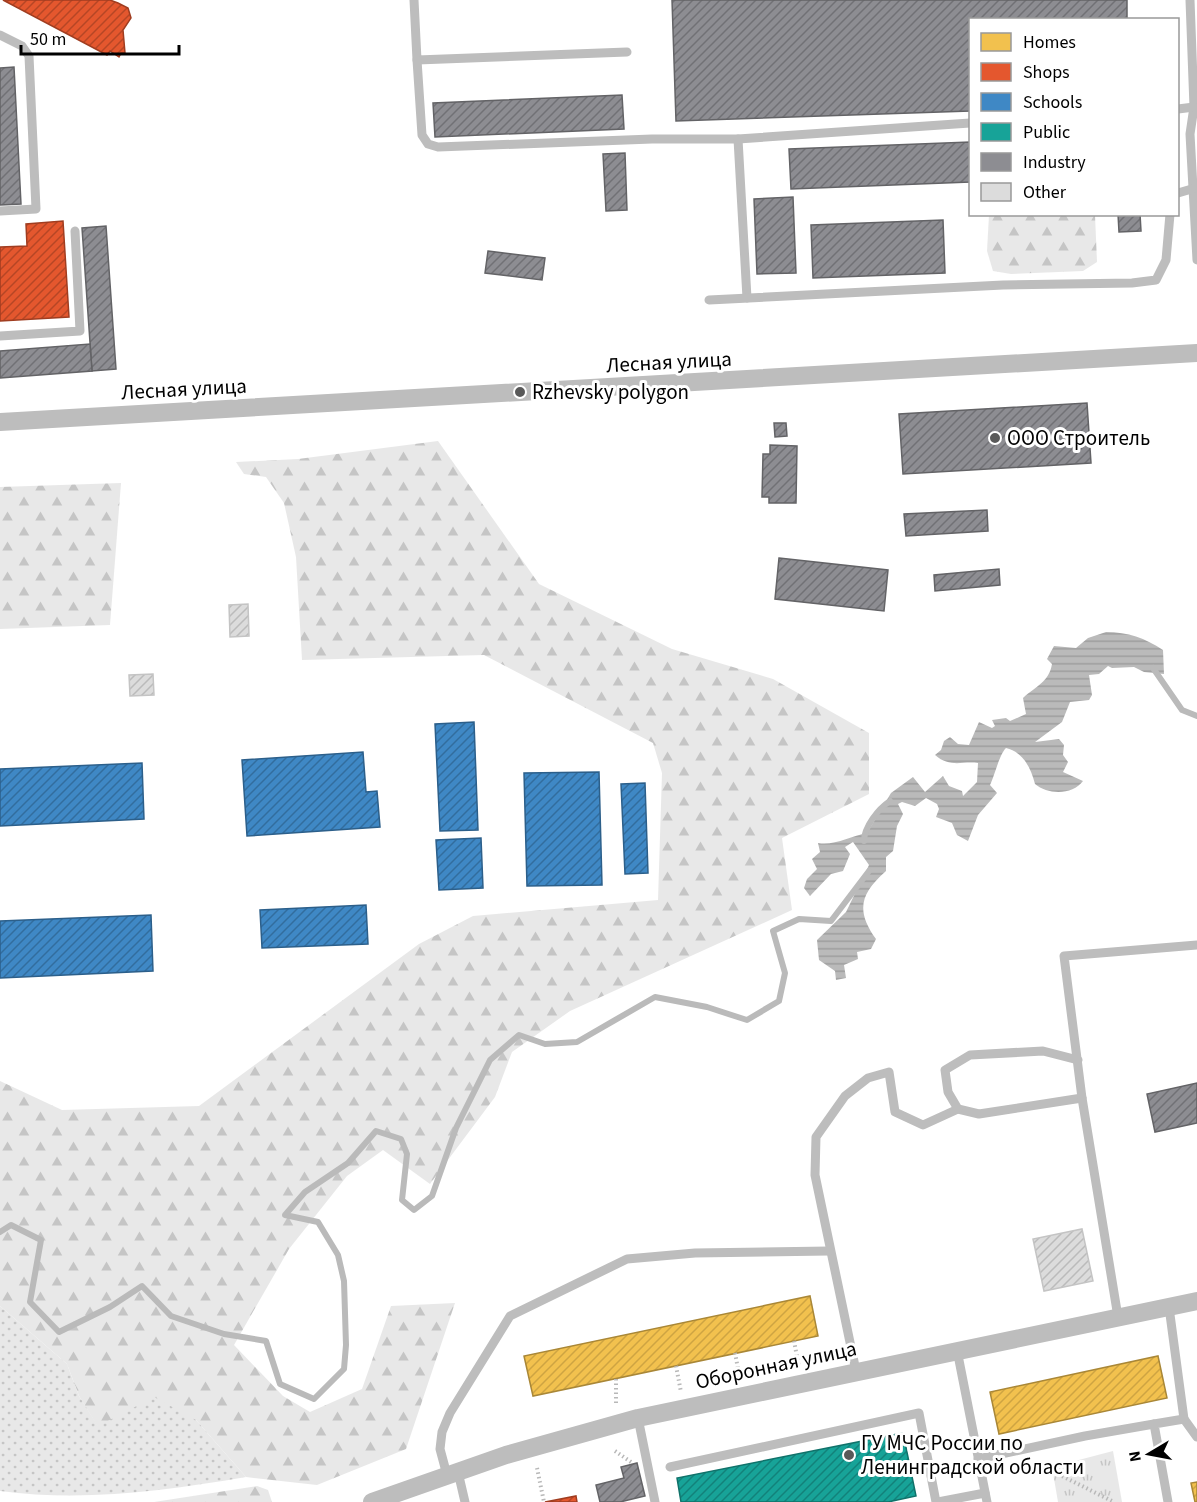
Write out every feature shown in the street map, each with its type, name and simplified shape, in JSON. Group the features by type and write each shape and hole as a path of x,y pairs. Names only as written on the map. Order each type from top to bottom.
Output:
{"street":[{"name":"Лесная улица","path":"0,422 1197,353"},
{"name":"Оборонная улица","path":"372,1502 453,1474 638,1418 1197,1301"}],"lane":[{"path":"414,0 422,135 433,146 738,139 969,123"},
{"path":"1190,0 1194,22 1197,260"},
{"path":"0,35 22,46 29,56 36,209 0,211"},
{"path":"417,60 627,52"},
{"path":"1179,109 1194,108"},
{"path":"738,139 747,298"},
{"path":"1179,193 1195,188"},
{"path":"709,300 1156,280 1166,260 1170,216"},
{"path":"0,336 80,331 75,231"},
{"path":"1118,1317 1082,1098 1065,956 1197,945"},
{"path":"958,1109 948,1092 945,1070 970,1055 1043,1051 1078,1060"},
{"path":"856,1371 829,1251 815,1175 816,1137 845,1096 867,1078 889,1072 895,1112 923,1125 958,1109 979,1114 1082,1098"},
{"path":"465,1502 440,1449 441,1432 450,1413 510,1316 627,1259 695,1253 829,1251"},
{"path":"1169,1307 1184,1419 1197,1437"},
{"path":"670,1467 919,1413 937,1502 986,1497 957,1350"},
{"path":"638,1418 655,1502"},
{"path":"978,1459 1184,1419"},
{"path":"1154,1424 1168,1502"}],"path":[{"path":"794,1341 803,1383"},
{"path":"735,1353 743,1395"},
{"path":"676,1366 684,1408"},
{"path":"616,1379 616,1412"},
{"path":"615,1451 633,1464"},
{"path":"1012,1452 1114,1502"},
{"path":"537,1468 544,1502"}],"green space":[{"path":"989,216 1095,216 1097,262 1083,271 1011,274 993,271 987,251"},
{"path":"438,441 539,584 672,649 773,679 869,733 869,794 782,838 792,910 570,1011 512,1052 495,1097 430,1184 383,1150 347,1176 289,1249 234,1345 283,1396 310,1412 362,1389 391,1306 455,1303 406,1449 317,1485 246,1477 196,1420 98,1427 79,1396 67,1364 0,1306 0,1081 62,1110 199,1106 419,944 473,916 658,900 662,773 653,743 484,655 302,660 296,557 284,503 266,477 244,474 236,462 298,459"},
{"path":"121,483 110,625 0,629 0,487"},
{"path":"0,1306 67,1364 79,1396 98,1426 154,1397 196,1420 246,1477 185,1487 93,1495 0,1491"},
{"path":"1113,1451 1122,1502 1058,1502 1052,1467"},
{"path":"257,1486 268,1490 272,1502 154,1502"}],"shaded area":[{"path":"1106,632 1136,636 1163,650 1164,674 1144,672 1134,667 1112,668 1108,666 1099,674 1089,675 1092,695 1089,700 1070,702 1062,722 1035,742 1059,739 1064,745 1063,755 1068,762 1063,772 1083,781 1079,786 1067,791 1053,792 1040,788 1035,784 1029,767 1022,757 1006,748 1001,755 990,785 997,793 978,815 968,841 957,835 952,823 936,817 939,809 937,804 926,798 915,806 902,802 898,804 903,814 897,826 893,851 886,857 886,871 871,887 864,902 865,919 876,939 871,949 857,952 858,959 844,965 846,978 836,980 835,971 819,960 817,940 846,912 869,865 853,842 845,847 850,854 843,871 831,874 810,896 804,888 807,879 817,869 812,859 820,852 818,843 836,842 867,833 891,793 913,777 925,792 943,776 949,786 962,791 963,796 977,782 978,763 951,763 940,759 935,755 941,750 944,741 950,737 958,744 969,745 979,722 992,728 995,726 992,720 1006,718 1010,721 1026,714 1023,698 1048,675 1052,664 1047,659 1054,646 1076,648 1088,638"}],"building: Homes":[{"path":"810,1296 818,1336 533,1396 524,1356"},
{"path":"1158,1356 1167,1398 999,1434 990,1392"},
{"path":"1197,1482 1197,1502 1195,1502 1191,1483"}],"building: Shops":[{"path":"3,0 110,0 118,3 128,8 131,18 123,30 125,53 121,53 119,57 110,51 107,55"},
{"path":"63,221 69,317 0,321 0,247 27,246 26,224"},
{"path":"576,1496 577,1502 545,1502"}],"building: Schools":[{"path":"474,722 478,830 440,831 435,724"},
{"path":"363,752 366,792 377,791 380,827 247,836 242,760"},
{"path":"142,763 144,819 0,826 0,769"},
{"path":"599,772 602,885 527,886 524,773"},
{"path":"645,783 648,873 625,874 621,784"},
{"path":"481,838 483,888 439,890 436,840"},
{"path":"366,905 368,944 262,948 260,910"},
{"path":"151,915 153,971 0,978 0,921"}],"building: Public":[{"name":"ГУ МЧС России по Ленинградской области","path":"903,1433 916,1496 888,1502 681,1502 677,1478"}],"building: Industry":[{"path":"672,0 1127,0 1127,18 969,18 969,111 676,121"},
{"path":"14,67 21,204 0,205 0,68"},
{"path":"622,95 624,129 435,137 433,103"},
{"path":"969,142 969,182 791,189 789,149"},
{"path":"625,153 627,210 606,211 603,154"},
{"path":"793,197 796,273 757,274 754,199"},
{"path":"1118,216 1140,216 1141,231 1119,232"},
{"path":"943,220 945,273 813,278 811,225"},
{"path":"106,226 116,369 92,371 82,228"},
{"path":"488,251 545,258 542,280 485,273"},
{"path":"90,344 92,371 0,378 0,351"},
{"name":"ООО Строитель","path":"1087,403 1091,463 903,474 899,414"},
{"path":"774,423 786,423 787,436 775,437"},
{"path":"770,445 797,446 796,503 769,503 769,497 762,497 763,454 770,454"},
{"path":"987,510 988,531 906,536 904,514"},
{"path":"779,558 888,570 884,611 775,599"},
{"path":"999,569 1000,585 935,591 934,575"},
{"path":"1197,1083 1197,1123 1155,1132 1147,1094"},
{"path":"637,1463 645,1496 620,1502 600,1502 596,1485 624,1478 621,1467"}],"building: Other":[{"path":"248,604 249,636 230,637 229,605"},
{"path":"153,674 154,695 130,696 129,675"},
{"path":"1082,1229 1093,1281 1044,1291 1033,1239"}],"waterway":[{"path":"1153,668 1182,710 1197,716"},
{"path":"864,841 866,830 872,819 890,801"},
{"path":"0,1232 11,1225 41,1240 30,1302 59,1332 110,1307 142,1286 171,1316 224,1334 266,1341 280,1384 314,1399 344,1369 346,1345 344,1281 338,1255 318,1222 285,1215 305,1192 348,1163 376,1131 401,1139 407,1154 402,1200 414,1210 432,1196 456,1128 490,1060 519,1035 545,1044 577,1042 655,997 707,1007 747,1020 779,1001 785,973 773,931 799,919 831,921 869,871"}],"place":[{"name":"Rzhevsky polygon","path":"520,392"},
{"name":"ООО Строитель","path":"995,438"},
{"name":"ГУ МЧС России по Ленинградской области","path":"849,1455"}]}
